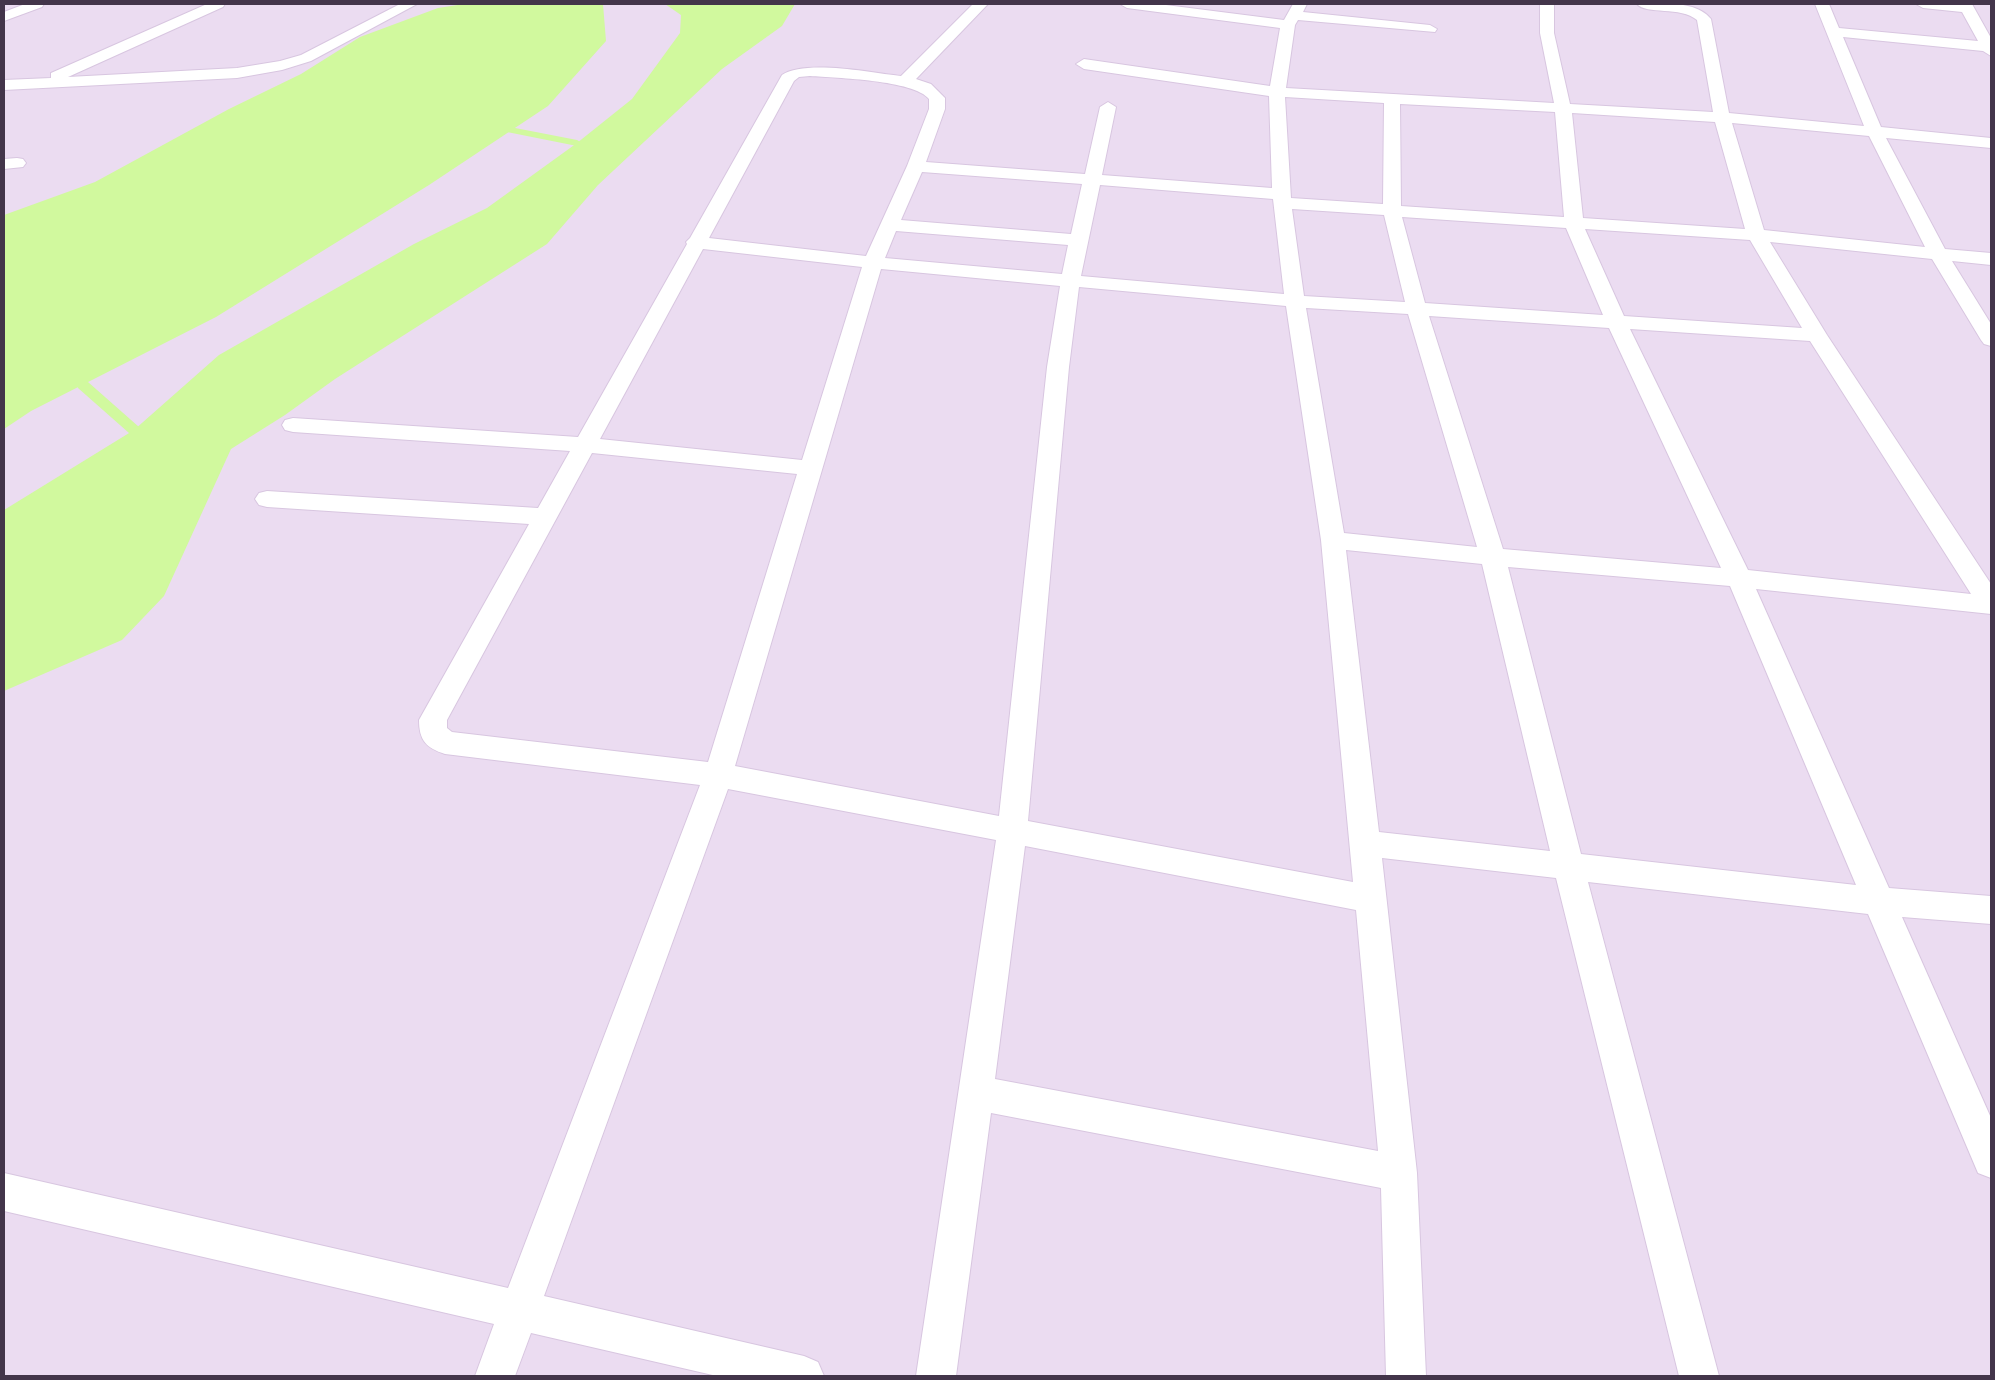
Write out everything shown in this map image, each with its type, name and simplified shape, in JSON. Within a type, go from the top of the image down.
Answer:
[{"type":"street","points":[[4,17],[37,4]]},
{"type":"street","points":[[43,83],[218,4]]},
{"type":"street","points":[[4,85],[237,73],[282,65],[306,58],[410,4]]},
{"type":"street","points":[[905,82],[981,4]]},
{"type":"street","points":[[1127,4],[1294,14],[1430,29]]},
{"type":"street","points":[[1547,4],[1547,33],[1562,108],[1574,224],[1616,321],[1739,578],[1991,1160]]},
{"type":"street","points":[[1644,4],[1687,9],[1699,13],[1704,19],[1722,117],[1756,235],[1817,335],[1991,605]]},
{"type":"street","points":[[1822,4],[1875,132],[1938,253],[1991,340]]},
{"type":"street","points":[[1923,4],[1966,6],[1990,49]]},
{"type":"street","points":[[4,12],[20,11]]},
{"type":"street","points":[[1294,14],[1277,92],[1281,199],[1295,301],[1333,540],[1399,1173],[1406,1376]]},
{"type":"street","points":[[1834,32],[1990,49]]},
{"type":"street","points":[[1084,64],[1277,92],[1722,117],[1991,143]]},
{"type":"street","points":[[495,1376],[718,775],[873,263],[916,166],[937,109],[937,98],[925,87],[905,82],[810,70],[795,73],[788,78],[695,242],[433,720],[433,733],[445,743],[718,775],[1371,899]]},
{"type":"street","points":[[1392,98],[1392,212],[1417,310],[1493,557],[1569,867],[1699,1376]]},
{"type":"street","points":[[936,1376],[1012,832],[1058,367],[1070,281],[1094,180],[1108,107]]},
{"type":"street","points":[[916,166],[1094,180],[1392,212],[1756,235],[1991,260]]},
{"type":"street","points":[[890,225],[1080,240]]},
{"type":"street","points":[[695,242],[873,263],[1295,301],[1817,335]]},
{"type":"street","points":[[293,425],[584,445],[810,468]]},
{"type":"street","points":[[267,499],[545,517]]},
{"type":"street","points":[[1333,540],[1493,557],[1739,578],[1991,605]]},
{"type":"street","points":[[1364,843],[1880,901],[1991,910]]},
{"type":"street","points":[[976,1093],[1399,1173]]},
{"type":"street","points":[[4,1192],[804,1376]]},
{"type":"shaded area","points":[[4,4],[1991,4],[1991,1376],[4,1376]]},
{"type":"shaded area","points":[[464,4],[603,4],[606,41],[548,106],[429,185],[216,317],[31,411],[4,429],[4,215],[95,182],[229,109],[301,74],[360,37],[438,8]]},
{"type":"shaded area","points":[[665,4],[795,4],[782,26],[722,69],[598,185],[547,244],[335,379],[285,415],[231,449],[164,596],[122,640],[4,691],[4,510],[134,430],[219,355],[414,244],[487,208],[577,143],[632,99],[680,33],[681,15]]},
{"type":"waterway","points":[[510,130],[577,143]]},
{"type":"waterway","points":[[83,385],[134,430]]}]
